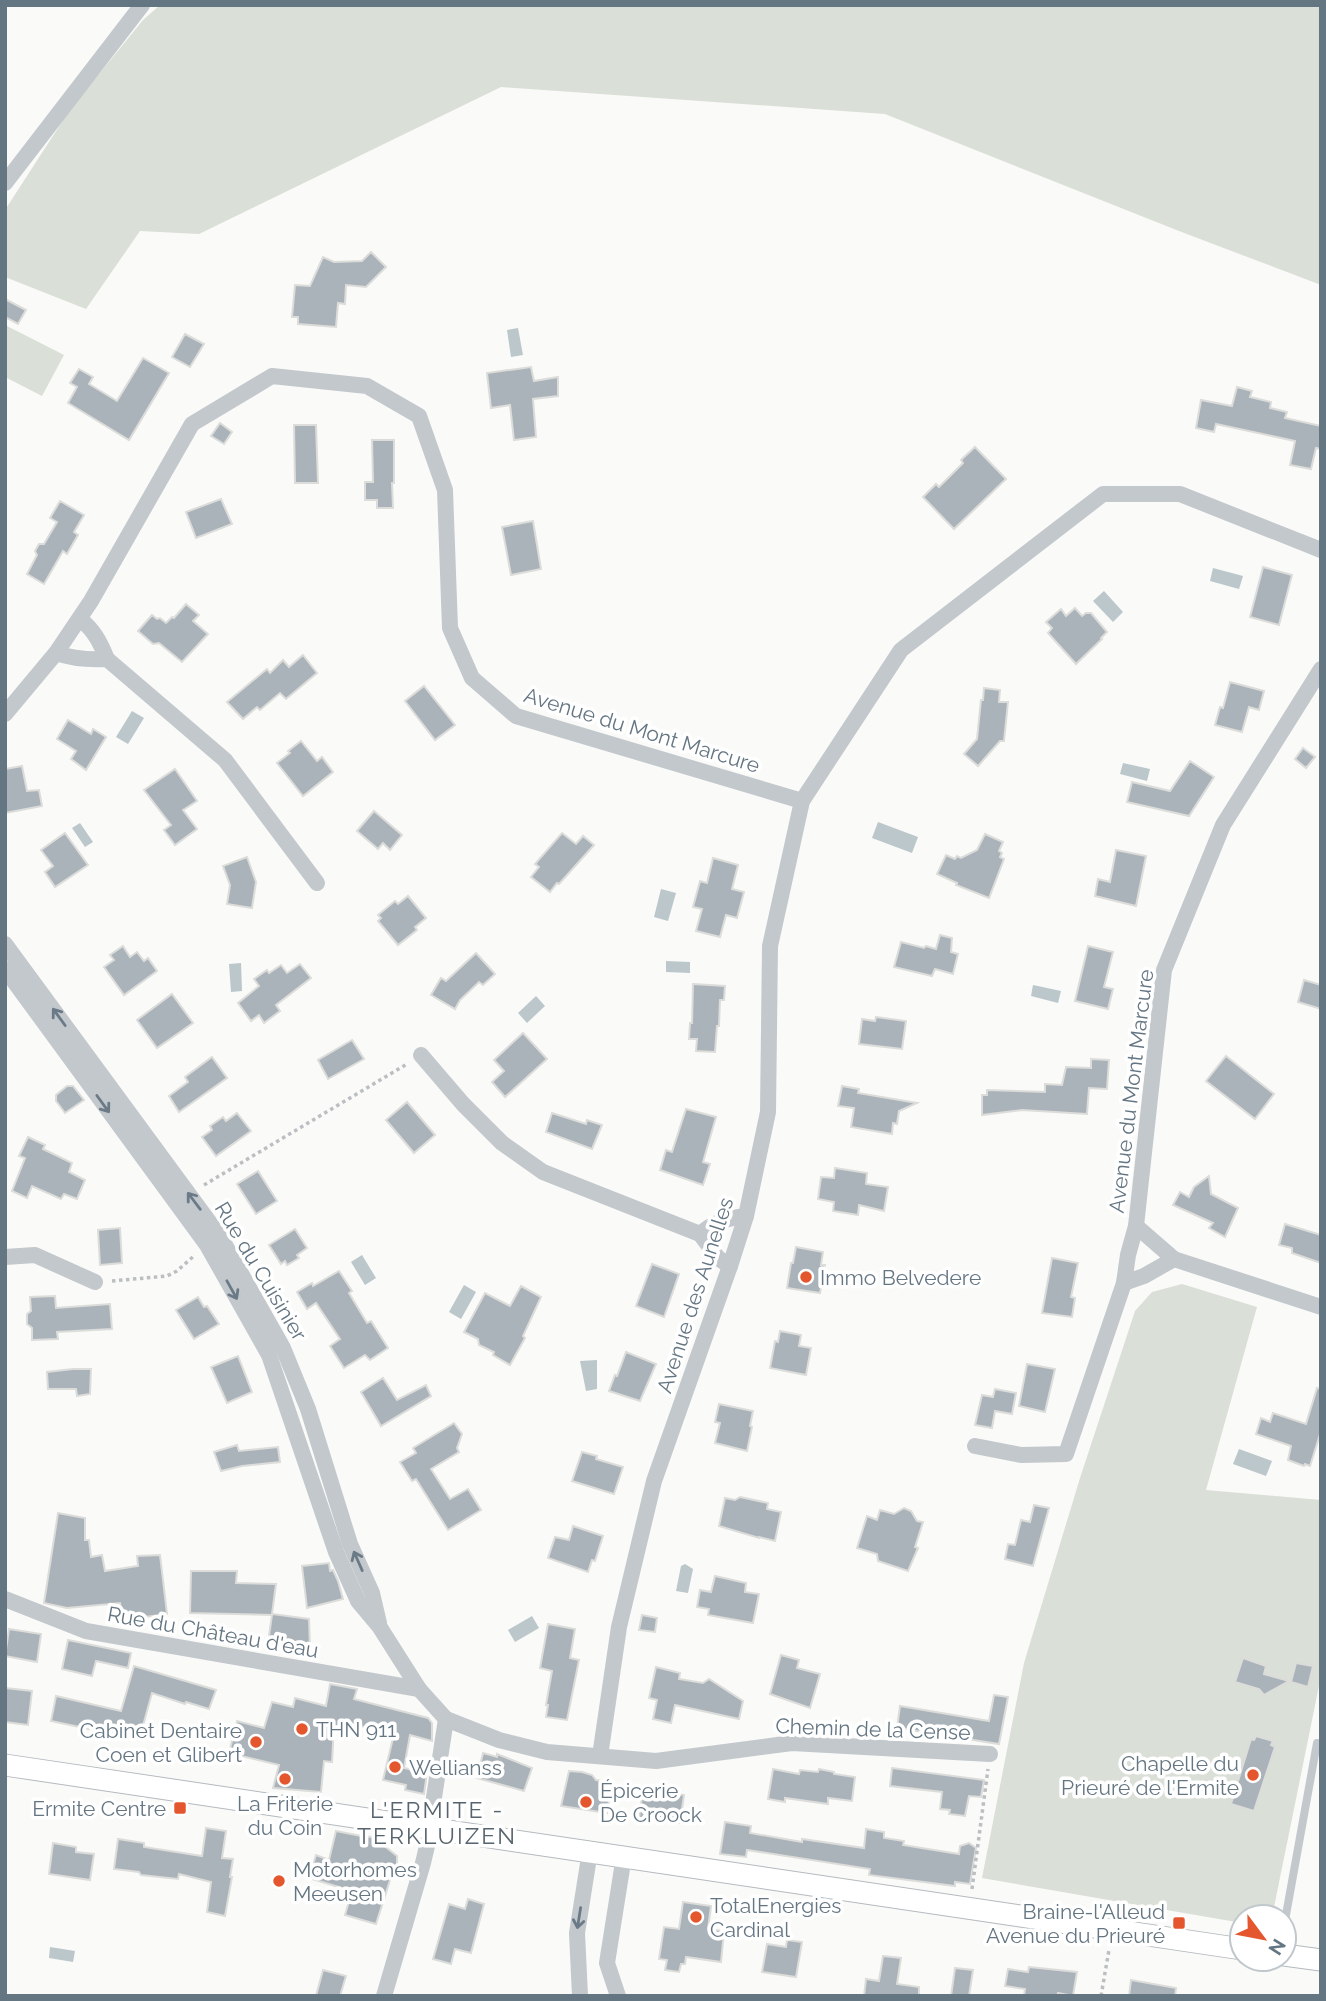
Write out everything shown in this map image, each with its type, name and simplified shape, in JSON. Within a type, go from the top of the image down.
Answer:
[{"type":"main road","points":[[5,1765],[1228,1947]]},
{"type":"main road","points":[[1298,1957],[1321,1960]]},
{"type":"street","points":[[5,183],[142,5]]},
{"type":"street","name":"Avenue du Mont Marcure","points":[[5,714],[56,653],[80,619],[192,424],[272,376],[367,386],[419,416],[445,490],[450,628],[472,678],[516,716],[802,801]]},
{"type":"street","points":[[802,801],[901,650],[1103,494],[1180,494],[1321,550]]},
{"type":"street","points":[[80,619],[90,627],[107,659],[225,760],[317,883]]},
{"type":"street","points":[[56,653],[89,660],[107,659]]},
{"type":"street","name":"Avenue du Mont Marcure","points":[[1321,669],[1223,825],[1164,970],[1136,1226],[1174,1259],[1321,1307]]},
{"type":"street","name":"Avenue des Aunelles","points":[[600,1756],[619,1627],[654,1481],[746,1216],[768,1112],[770,946],[802,801]]},
{"type":"street","name":"Rue du Cuisinier","points":[[5,944],[221,1238],[283,1348],[308,1409],[350,1544],[372,1593],[379,1626]]},
{"type":"street","name":"Rue du Cuisinier","points":[[5,969],[206,1245],[269,1355],[336,1552],[358,1601],[379,1626],[419,1689],[446,1719]]},
{"type":"street","points":[[421,1055],[463,1104],[502,1143],[543,1172],[700,1234],[718,1258],[730,1266]]},
{"type":"street","points":[[700,1234],[712,1224],[746,1216]]},
{"type":"street","points":[[975,1446],[1021,1455],[1066,1454],[1124,1283],[1136,1226]]},
{"type":"street","points":[[5,1257],[35,1255],[96,1282]]},
{"type":"street","points":[[1124,1283],[1144,1276],[1174,1259]]},
{"type":"street","name":"Rue du Château d'eau","points":[[5,1599],[86,1632],[419,1689]]},
{"type":"street","points":[[384,1996],[431,1829],[446,1719]]},
{"type":"street","name":"Chemin de la Cense","points":[[446,1719],[499,1740],[547,1752],[656,1761],[792,1743],[990,1754]]},
{"type":"street","points":[[580,1996],[577,1933],[590,1851]]},
{"type":"street","points":[[618,1996],[607,1962],[624,1856]]},
{"type":"lane","points":[[1288,1903],[1317,1743]]},
{"type":"path","points":[[189,1194],[421,1055]]},
{"type":"path","points":[[96,1282],[167,1276],[206,1245]]},
{"type":"path","name":"Chemin de la Cense","points":[[969,1909],[990,1754]]},
{"type":"path","points":[[1101,1996],[1110,1943],[1102,1938],[1102,1928]]},
{"type":"shaded area","points":[[160,5],[1321,5],[1321,285],[885,114],[501,87],[199,234],[140,231],[86,309],[5,277],[5,210],[69,111],[143,20]]},
{"type":"shaded area","points":[[5,325],[64,355],[42,396],[5,377]]},
{"type":"shaded area","points":[[518,328],[523,355],[511,357],[507,330]]},
{"type":"shaded area","points":[[1213,568],[1243,576],[1239,589],[1210,581]]},
{"type":"shaded area","points":[[1104,591],[1123,612],[1113,622],[1093,601]]},
{"type":"shaded area","points":[[132,711],[144,718],[128,744],[116,737]]},
{"type":"shaded area","points":[[1123,763],[1150,769],[1147,781],[1120,774]]},
{"type":"shaded area","points":[[878,822],[918,837],[912,853],[872,838]]},
{"type":"shaded area","points":[[80,823],[93,842],[85,847],[72,828]]},
{"type":"shaded area","points":[[661,889],[676,893],[668,921],[654,917]]},
{"type":"shaded area","points":[[666,961],[690,962],[690,973],[666,972]]},
{"type":"shaded area","points":[[241,963],[242,991],[231,992],[229,964]]},
{"type":"shaded area","points":[[1033,985],[1061,991],[1058,1003],[1031,996]]},
{"type":"shaded area","points":[[536,996],[545,1006],[527,1023],[518,1013]]},
{"type":"shaded area","points":[[362,1255],[376,1278],[365,1285],[351,1262]]},
{"type":"shaded area","points":[[1182,1284],[1257,1307],[1206,1490],[1321,1500],[1321,1676],[1275,1903],[1228,1903],[1228,1921],[982,1878],[1024,1663],[1080,1478],[1135,1311],[1152,1292]]},
{"type":"shaded area","points":[[464,1285],[476,1292],[461,1319],[449,1312]]},
{"type":"shaded area","points":[[597,1360],[597,1389],[586,1391],[580,1361]]},
{"type":"shaded area","points":[[1239,1449],[1272,1461],[1266,1476],[1233,1464]]},
{"type":"shaded area","points":[[685,1564],[693,1569],[688,1593],[676,1591],[681,1566]]},
{"type":"shaded area","points":[[532,1616],[539,1628],[515,1642],[508,1630]]},
{"type":"shaded area","points":[[50,1947],[75,1951],[73,1962],[49,1958]]},
{"type":"building","points":[[371,252],[386,267],[366,287],[346,285],[345,304],[338,303],[336,327],[298,324],[298,317],[292,317],[295,285],[310,286],[323,257],[334,262],[362,261]]},
{"type":"building","points":[[5,299],[26,310],[18,324],[5,317]]},
{"type":"building","points":[[185,334],[204,344],[190,367],[172,357]]},
{"type":"building","points":[[143,358],[169,373],[129,440],[68,403],[77,387],[70,383],[79,369],[93,377],[89,384],[117,401]]},
{"type":"building","points":[[531,367],[534,381],[558,377],[558,396],[533,399],[536,437],[514,440],[510,405],[491,408],[487,373]]},
{"type":"building","points":[[1237,387],[1252,391],[1250,397],[1271,402],[1270,408],[1287,412],[1285,418],[1321,426],[1321,449],[1316,448],[1311,469],[1290,465],[1295,441],[1216,424],[1214,432],[1196,428],[1201,400],[1232,406]]},
{"type":"building","points":[[220,423],[232,432],[224,444],[211,436]]},
{"type":"building","points":[[294,425],[316,425],[318,483],[295,483]]},
{"type":"building","points":[[372,440],[394,440],[393,508],[377,508],[377,500],[365,500],[365,482],[373,482]]},
{"type":"building","points":[[975,447],[1006,479],[954,529],[923,497],[936,484],[939,487]]},
{"type":"building","points":[[221,499],[232,524],[196,538],[186,512]]},
{"type":"building","points":[[60,501],[84,515],[74,532],[78,535],[67,554],[63,551],[44,584],[27,574],[37,555],[35,551],[39,544],[44,544],[57,522],[50,518]]},
{"type":"building","points":[[533,521],[541,569],[511,575],[502,527]]},
{"type":"building","points":[[1263,567],[1292,575],[1279,625],[1250,617]]},
{"type":"building","points":[[186,604],[199,615],[193,621],[208,634],[182,662],[159,643],[153,644],[138,631],[152,615],[166,623]]},
{"type":"building","points":[[1075,608],[1082,616],[1091,613],[1107,632],[1076,664],[1048,633],[1052,628],[1046,622],[1061,609],[1066,616]]},
{"type":"building","points":[[303,655],[317,673],[286,699],[280,693],[260,710],[257,707],[243,719],[227,702],[267,669],[270,673],[283,660],[289,667]]},
{"type":"building","points":[[1230,682],[1264,691],[1259,710],[1249,707],[1242,732],[1215,725]]},
{"type":"building","points":[[424,686],[455,725],[435,740],[405,701]]},
{"type":"building","points":[[984,688],[1000,690],[999,702],[1008,702],[1004,741],[1000,741],[978,766],[964,754],[977,739]]},
{"type":"building","points":[[68,720],[91,734],[93,729],[106,737],[86,770],[71,759],[76,751],[57,739]]},
{"type":"building","points":[[301,741],[317,761],[322,757],[333,772],[303,796],[277,763]]},
{"type":"building","points":[[1303,748],[1315,757],[1306,768],[1295,759]]},
{"type":"building","points":[[1190,761],[1214,777],[1189,816],[1127,802],[1132,782],[1170,791]]},
{"type":"building","points":[[22,766],[27,791],[39,790],[42,806],[5,813],[5,769]]},
{"type":"building","points":[[175,769],[197,801],[183,810],[197,829],[175,845],[164,830],[171,825],[144,790]]},
{"type":"building","points":[[374,811],[402,835],[390,850],[383,843],[378,849],[357,831]]},
{"type":"building","points":[[65,833],[88,865],[55,887],[45,872],[53,866],[41,850]]},
{"type":"building","points":[[562,833],[576,844],[583,836],[594,845],[550,892],[531,877],[539,867],[535,864]]},
{"type":"building","points":[[985,834],[1003,842],[999,851],[1002,853],[1000,857],[1004,859],[989,898],[937,874],[946,855],[955,859],[977,850]]},
{"type":"building","points":[[1116,850],[1146,856],[1136,906],[1095,896],[1098,879],[1110,882]]},
{"type":"building","points":[[247,857],[256,882],[252,908],[227,904],[230,885],[223,866]]},
{"type":"building","points":[[713,858],[738,865],[732,889],[744,892],[737,918],[726,915],[720,937],[696,931],[702,909],[693,907],[700,881],[707,883]]},
{"type":"building","points":[[408,896],[426,918],[415,927],[417,930],[398,945],[378,921],[381,918],[378,915],[395,901],[398,904]]},
{"type":"building","points":[[940,935],[952,938],[951,952],[958,954],[953,974],[935,969],[932,976],[894,967],[901,942],[936,949]]},
{"type":"building","points":[[123,946],[130,957],[137,952],[144,961],[148,958],[157,971],[124,995],[104,967],[114,960],[110,955]]},
{"type":"building","points":[[1088,946],[1113,952],[1104,987],[1113,989],[1108,1009],[1075,1001]]},
{"type":"building","points":[[476,953],[495,974],[483,985],[479,982],[460,1000],[455,1009],[431,995],[441,978],[446,981]]},
{"type":"building","points":[[300,964],[311,978],[276,1005],[280,1011],[264,1023],[259,1015],[251,1021],[238,1003],[259,986],[254,979],[281,965],[287,973]]},
{"type":"building","points":[[1304,980],[1321,985],[1321,1009],[1298,1002]]},
{"type":"building","points":[[693,984],[725,986],[724,1000],[720,1000],[715,1052],[696,1051],[697,1039],[689,1039]]},
{"type":"building","points":[[172,994],[193,1023],[157,1048],[137,1020]]},
{"type":"building","points":[[876,1017],[906,1021],[902,1049],[859,1044],[862,1019],[875,1021]]},
{"type":"building","points":[[523,1033],[547,1059],[505,1097],[492,1082],[504,1071],[494,1060]]},
{"type":"building","points":[[352,1040],[364,1059],[328,1079],[318,1060]]},
{"type":"building","points":[[1226,1056],[1274,1094],[1255,1119],[1206,1081]]},
{"type":"building","points":[[212,1057],[227,1078],[179,1112],[169,1096],[188,1082],[185,1077]]},
{"type":"building","points":[[1091,1059],[1109,1060],[1107,1089],[1089,1088],[1087,1114],[1022,1110],[982,1115],[982,1095],[987,1095],[987,1090],[1045,1092],[1045,1084],[1062,1085],[1066,1067],[1091,1068]]},
{"type":"building","points":[[67,1086],[73,1086],[84,1100],[65,1113],[56,1101],[56,1095]]},
{"type":"building","points":[[842,1086],[859,1089],[858,1093],[917,1103],[899,1111],[897,1124],[893,1123],[892,1134],[851,1127],[854,1108],[838,1106]]},
{"type":"building","points":[[407,1102],[435,1135],[414,1153],[386,1120]]},
{"type":"building","points":[[686,1109],[716,1117],[703,1162],[710,1164],[703,1185],[660,1170],[666,1150],[672,1152]]},
{"type":"building","points":[[237,1113],[251,1131],[216,1156],[202,1137],[212,1130],[210,1126],[223,1117],[226,1121]]},
{"type":"building","points":[[552,1113],[586,1124],[587,1120],[602,1125],[592,1149],[546,1132]]},
{"type":"building","points":[[28,1137],[45,1145],[43,1149],[72,1163],[69,1172],[85,1180],[77,1199],[64,1194],[61,1199],[32,1186],[27,1198],[12,1191],[25,1158],[19,1156]]},
{"type":"building","points":[[835,1168],[867,1173],[866,1184],[888,1187],[884,1211],[859,1205],[858,1215],[833,1211],[834,1202],[818,1199],[821,1177],[834,1178]]},
{"type":"building","points":[[258,1171],[277,1201],[256,1214],[237,1184]]},
{"type":"building","points":[[1209,1176],[1211,1194],[1238,1208],[1225,1237],[1209,1228],[1213,1223],[1173,1205],[1180,1192],[1189,1197],[1194,1187]]},
{"type":"building","points":[[1285,1224],[1321,1235],[1321,1263],[1292,1253],[1292,1248],[1279,1245]]},
{"type":"building","points":[[120,1228],[122,1263],[100,1265],[98,1230]]},
{"type":"building","points":[[295,1229],[307,1248],[297,1255],[299,1258],[287,1265],[285,1261],[281,1264],[269,1245]]},
{"type":"building","name":"Immo Belvedere","points":[[796,1247],[823,1252],[821,1265],[825,1265],[820,1293],[787,1288]]},
{"type":"building","points":[[1052,1258],[1078,1263],[1071,1297],[1075,1298],[1072,1317],[1042,1313]]},
{"type":"building","points":[[652,1264],[679,1274],[664,1317],[636,1306]]},
{"type":"building","points":[[339,1271],[367,1323],[371,1321],[388,1348],[370,1360],[365,1355],[344,1368],[330,1346],[340,1339],[316,1303],[307,1309],[297,1292]]},
{"type":"building","points":[[521,1286],[541,1297],[523,1336],[525,1338],[510,1365],[493,1355],[494,1352],[479,1345],[478,1339],[464,1332],[485,1293],[510,1306]]},
{"type":"building","points":[[55,1296],[56,1308],[110,1304],[112,1329],[57,1332],[58,1339],[32,1340],[32,1328],[27,1324],[27,1314],[31,1311],[30,1297]]},
{"type":"building","points":[[198,1297],[219,1324],[194,1339],[176,1310]]},
{"type":"building","points":[[780,1331],[801,1335],[799,1346],[811,1348],[806,1375],[770,1368],[775,1341],[778,1342]]},
{"type":"building","points":[[626,1352],[656,1364],[640,1401],[609,1391]]},
{"type":"building","points":[[238,1356],[252,1392],[227,1403],[211,1367]]},
{"type":"building","points":[[1027,1364],[1055,1369],[1045,1412],[1019,1406]]},
{"type":"building","points":[[91,1369],[90,1394],[77,1396],[76,1389],[48,1389],[47,1372]]},
{"type":"building","points":[[383,1378],[397,1400],[426,1385],[431,1396],[381,1426],[361,1392]]},
{"type":"building","points":[[1317,1388],[1321,1389],[1321,1431],[1310,1466],[1304,1466],[1288,1460],[1291,1446],[1256,1434],[1261,1418],[1270,1422],[1273,1413],[1306,1424]]},
{"type":"building","points":[[995,1389],[1016,1393],[1012,1414],[995,1411],[992,1428],[975,1425],[982,1395],[993,1397]]},
{"type":"building","points":[[719,1404],[753,1411],[747,1451],[715,1443],[720,1423],[715,1422]]},
{"type":"building","points":[[454,1423],[462,1434],[457,1448],[459,1452],[431,1469],[450,1499],[468,1489],[481,1510],[448,1530],[416,1479],[412,1481],[400,1462],[416,1453],[413,1448]]},
{"type":"building","points":[[237,1445],[239,1451],[278,1447],[280,1462],[221,1471],[214,1452]]},
{"type":"building","points":[[582,1452],[623,1467],[614,1494],[572,1481]]},
{"type":"building","points":[[740,1497],[768,1503],[767,1509],[781,1512],[775,1541],[719,1526],[725,1498],[735,1500]]},
{"type":"building","points":[[1034,1505],[1049,1508],[1033,1566],[1005,1559],[1008,1544],[1015,1545],[1021,1520],[1030,1522]]},
{"type":"building","points":[[904,1508],[911,1511],[917,1521],[923,1522],[915,1547],[918,1548],[908,1571],[878,1561],[877,1554],[857,1548],[867,1516],[877,1520],[880,1510],[894,1514]]},
{"type":"building","points":[[58,1513],[85,1518],[85,1540],[89,1540],[91,1557],[102,1555],[105,1571],[138,1566],[137,1556],[160,1555],[167,1614],[123,1620],[120,1603],[67,1608],[44,1603]]},
{"type":"building","points":[[573,1526],[603,1536],[595,1561],[592,1560],[588,1572],[548,1558],[555,1537],[569,1540]]},
{"type":"building","points":[[329,1563],[343,1599],[307,1608],[302,1566]]},
{"type":"building","points":[[191,1571],[237,1571],[236,1583],[276,1584],[272,1614],[309,1619],[310,1648],[268,1643],[272,1615],[190,1613]]},
{"type":"building","points":[[715,1576],[746,1583],[745,1592],[759,1594],[753,1623],[708,1615],[709,1609],[697,1607],[700,1590],[711,1592]]},
{"type":"building","points":[[642,1615],[657,1618],[655,1632],[639,1630]]},
{"type":"building","points":[[548,1624],[575,1629],[570,1658],[579,1660],[567,1720],[546,1717],[552,1671],[540,1668]]},
{"type":"building","points":[[9,1629],[41,1634],[37,1662],[5,1656]]},
{"type":"building","points":[[68,1640],[131,1653],[128,1668],[96,1661],[92,1676],[62,1669]]},
{"type":"building","points":[[781,1655],[799,1660],[797,1668],[820,1674],[810,1708],[770,1694]]},
{"type":"building","points":[[1243,1658],[1266,1666],[1264,1674],[1289,1681],[1264,1695],[1259,1689],[1235,1682]]},
{"type":"building","points":[[1296,1663],[1313,1666],[1308,1687],[1291,1682]]},
{"type":"building","points":[[134,1666],[216,1690],[209,1709],[152,1693],[139,1740],[95,1727],[94,1730],[51,1721],[56,1696],[121,1711]]},
{"type":"building","points":[[656,1667],[680,1673],[679,1679],[703,1683],[709,1679],[743,1701],[739,1719],[675,1705],[671,1723],[653,1719],[657,1700],[649,1698]]},
{"type":"building","points":[[330,1684],[357,1689],[354,1699],[428,1718],[432,1723],[432,1741],[410,1735],[404,1768],[427,1773],[424,1794],[405,1790],[406,1785],[383,1780],[394,1734],[360,1726],[334,1726],[332,1762],[324,1761],[321,1792],[273,1788],[279,1765],[229,1753],[237,1721],[264,1728],[272,1702],[293,1707],[295,1698],[326,1706]]},
{"type":"building","points":[[5,1688],[32,1691],[28,1725],[5,1722]]},
{"type":"building","points":[[994,1695],[1008,1697],[999,1744],[897,1728],[900,1706],[989,1721]]},
{"type":"building","name":"Chapelle du Prieuré de l'Ermite","points":[[1256,1736],[1273,1741],[1271,1745],[1275,1747],[1254,1811],[1231,1804],[1251,1739],[1254,1740]]},
{"type":"building","points":[[483,1753],[497,1757],[497,1754],[532,1768],[524,1791],[477,1778]]},
{"type":"building","points":[[892,1768],[984,1780],[981,1797],[969,1796],[965,1816],[949,1814],[950,1810],[940,1809],[942,1792],[890,1786]]},
{"type":"building","points":[[773,1769],[799,1774],[800,1770],[818,1772],[819,1769],[855,1777],[852,1801],[828,1798],[828,1804],[785,1798],[785,1802],[768,1799]]},
{"type":"building","points":[[569,1771],[582,1772],[592,1775],[596,1780],[612,1782],[607,1813],[561,1806]]},
{"type":"building","points":[[643,1789],[684,1795],[680,1823],[639,1818]]},
{"type":"building","points":[[725,1822],[751,1826],[750,1833],[802,1842],[802,1839],[864,1848],[866,1829],[884,1832],[884,1838],[904,1841],[903,1845],[959,1854],[960,1846],[969,1843],[976,1848],[970,1884],[955,1882],[955,1886],[869,1875],[870,1869],[747,1850],[746,1857],[720,1854]]},
{"type":"building","points":[[206,1828],[226,1831],[222,1858],[233,1859],[225,1916],[207,1912],[211,1882],[179,1874],[178,1879],[114,1869],[118,1839],[144,1843],[144,1847],[202,1856]]},
{"type":"building","points":[[336,1831],[385,1838],[383,1845],[397,1856],[397,1867],[391,1877],[376,1924],[345,1915],[352,1891],[309,1878],[316,1855],[329,1860]]},
{"type":"building","points":[[53,1843],[76,1847],[76,1852],[94,1854],[90,1880],[49,1874]]},
{"type":"building","points":[[468,1899],[484,1904],[471,1953],[455,1949],[451,1964],[433,1959],[449,1904],[465,1909]]},
{"type":"building","points":[[683,1902],[711,1906],[708,1929],[724,1931],[721,1962],[686,1957],[679,1972],[665,1970],[667,1960],[659,1959],[664,1927],[679,1929]]},
{"type":"building","points":[[787,1940],[802,1942],[796,1977],[762,1972],[767,1944],[786,1947]]},
{"type":"building","points":[[883,1956],[901,1958],[897,1984],[919,1987],[919,1996],[864,1996],[866,1979],[879,1981]]},
{"type":"building","points":[[1029,1967],[1077,1972],[1073,1996],[1058,1993],[1057,1996],[1024,1996],[1025,1989],[1005,1986],[1008,1969],[1028,1972]]},
{"type":"building","points":[[955,1968],[973,1970],[969,1996],[951,1996]]},
{"type":"building","points":[[323,1970],[346,1976],[340,1996],[316,1996]]},
{"type":"building","points":[[1131,1980],[1176,1988],[1175,1996],[1129,1996]]},
{"type":"place","name":"Immo Belvedere","points":[[806,1277]]},
{"type":"place","name":"THN 911","points":[[302,1729]]},
{"type":"place","name":"Cabinet Dentaire Coen et Glibert","points":[[256,1742]]},
{"type":"place","name":"Wellianss","points":[[395,1767]]},
{"type":"place","name":"Chapelle du Prieuré de l'Ermite","points":[[1253,1775]]},
{"type":"place","name":"La Friterie du Coin","points":[[285,1779]]},
{"type":"place","name":"Épicerie De Croock","points":[[586,1802]]},
{"type":"place","name":"Ermite Centre","points":[[180,1808]]},
{"type":"place","name":"Motorhomes Meeusen","points":[[279,1881]]},
{"type":"place","name":"TotalEnergies Cardinal","points":[[696,1917]]},
{"type":"place","name":"Braine-l'Alleud Avenue du Prieuré","points":[[1179,1923]]},
{"type":"district","name":"L'ERMITE - TERKLUIZEN","points":[[437,1822]]}]
